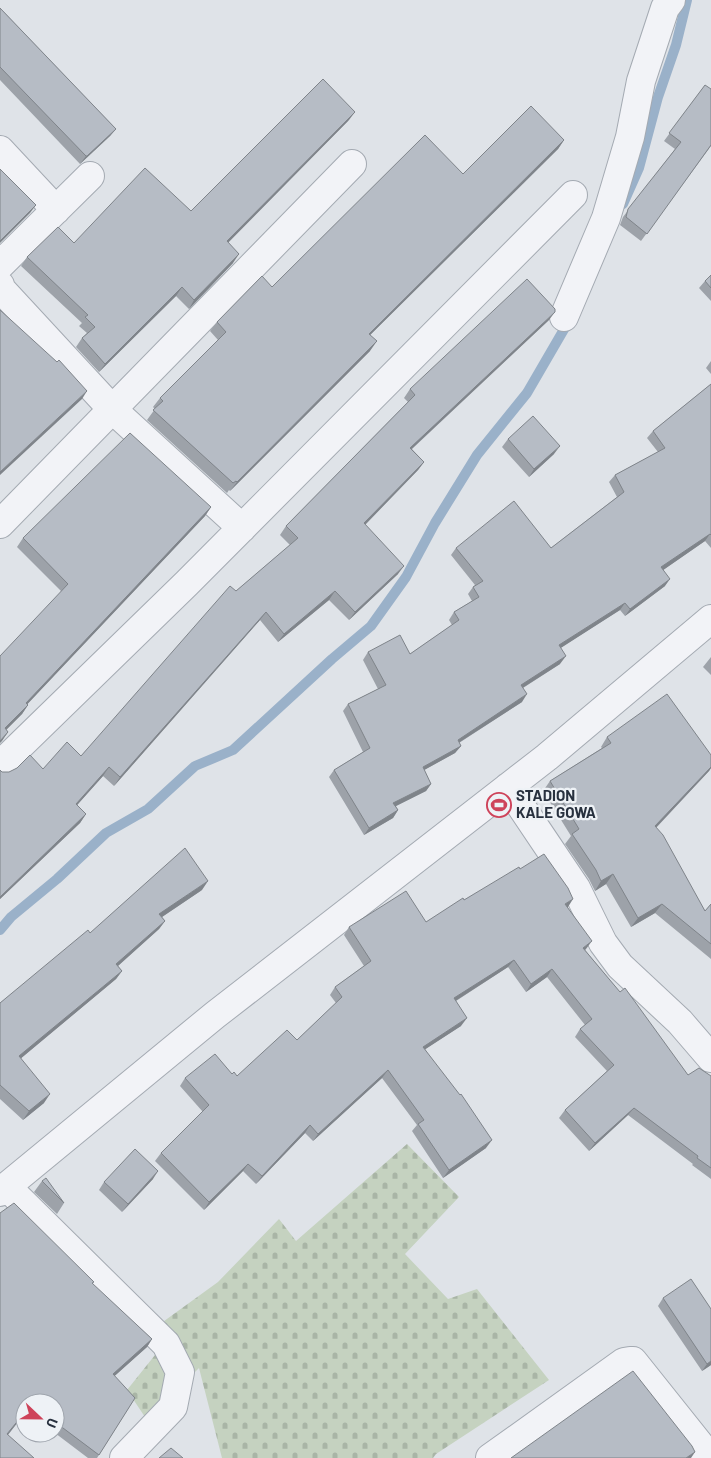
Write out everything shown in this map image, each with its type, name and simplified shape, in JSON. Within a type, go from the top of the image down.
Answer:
[{"type":"street","points":[[564,317],[606,218],[630,137],[642,81],[666,8],[671,0]]},
{"type":"street","points":[[0,150],[56,210]]},
{"type":"street","points":[[0,524],[352,164]]},
{"type":"street","points":[[0,265],[90,176]]},
{"type":"street","points":[[0,765],[180,590],[573,195]]},
{"type":"street","points":[[0,285],[1,289],[112,409],[242,528]]},
{"type":"street","points":[[124,1458],[173,1407],[180,1372],[166,1344],[3,1190],[215,1015],[547,757],[711,619]]},
{"type":"street","points":[[508,787],[576,888],[603,943],[620,966],[680,1022],[711,1058]]},
{"type":"street","points":[[490,1458],[624,1362],[630,1361],[633,1361],[706,1446]]},
{"type":"green space","points":[[407,1144],[459,1197],[405,1254],[448,1299],[477,1289],[549,1380],[436,1454],[433,1458],[222,1458],[199,1368],[147,1420],[127,1390],[163,1345],[160,1324],[218,1282],[279,1219],[296,1241]]},
{"type":"building","points":[[0,8],[116,129],[87,156],[0,67]]},
{"type":"building","points":[[323,79],[355,112],[227,241],[239,254],[194,300],[182,287],[105,364],[82,338],[95,327],[85,317],[88,315],[27,257],[58,227],[74,243],[145,168],[191,211]]},
{"type":"building","points":[[705,85],[711,89],[711,145],[647,234],[626,217],[628,209],[681,142],[669,133]]},
{"type":"building","points":[[531,106],[564,140],[369,334],[377,341],[237,482],[233,483],[153,410],[163,401],[160,398],[226,332],[217,322],[262,276],[272,287],[425,135],[463,174]]},
{"type":"building","points":[[0,169],[36,205],[0,241]]},
{"type":"building","points":[[711,275],[711,288],[705,281]]},
{"type":"building","points":[[527,279],[555,309],[555,312],[410,448],[424,462],[364,523],[404,566],[355,612],[335,591],[284,634],[266,612],[120,777],[109,767],[76,804],[86,814],[0,897],[0,770],[2,772],[9,772],[17,768],[30,755],[43,769],[67,742],[81,756],[230,586],[236,591],[298,538],[286,526],[415,395],[410,389]]},
{"type":"building","points":[[0,310],[57,362],[59,360],[87,391],[0,472]]},
{"type":"building","points":[[711,384],[711,535],[661,567],[670,579],[630,609],[625,603],[559,645],[566,656],[521,685],[527,694],[458,740],[461,746],[423,767],[431,784],[393,803],[398,810],[369,828],[334,770],[370,748],[348,704],[386,685],[368,652],[400,635],[410,654],[459,620],[454,612],[479,597],[473,587],[483,581],[456,548],[514,501],[551,548],[624,492],[615,475],[665,448],[653,431]]},
{"type":"building","points":[[533,416],[560,446],[534,469],[508,439]]},
{"type":"building","points":[[130,433],[211,507],[26,703],[28,705],[5,728],[8,732],[0,741],[0,656],[68,584],[23,538]]},
{"type":"building","points":[[667,694],[711,755],[711,767],[655,826],[663,835],[705,911],[711,904],[711,944],[662,904],[638,918],[613,874],[601,881],[596,870],[572,834],[579,829],[550,781],[611,743],[607,737]]},
{"type":"building","points":[[185,848],[208,881],[159,914],[165,921],[116,964],[122,971],[19,1056],[50,1094],[29,1111],[0,1085],[0,1003],[88,930],[90,933]]},
{"type":"building","points":[[544,854],[568,888],[573,899],[565,904],[592,941],[583,948],[620,992],[625,988],[688,1075],[699,1068],[711,1076],[711,1168],[634,1108],[595,1143],[565,1110],[614,1065],[580,1029],[592,1019],[552,969],[531,984],[514,960],[454,998],[467,1018],[423,1047],[461,1094],[492,1140],[449,1170],[418,1124],[424,1120],[388,1070],[318,1134],[310,1125],[262,1176],[248,1164],[209,1202],[161,1153],[209,1105],[185,1078],[215,1054],[232,1074],[234,1072],[237,1076],[287,1030],[297,1040],[342,997],[335,987],[371,961],[349,927],[406,891],[426,922],[463,898],[464,900]]},
{"type":"building","points":[[135,1149],[158,1171],[128,1204],[104,1182]]},
{"type":"building","points":[[46,1178],[64,1203],[42,1181]]},
{"type":"building","points":[[14,1203],[94,1282],[92,1283],[152,1339],[113,1374],[135,1398],[99,1455],[65,1430],[65,1393],[15,1393],[15,1424],[7,1434],[34,1458],[0,1458],[0,1213]]},
{"type":"building","points":[[691,1279],[711,1309],[711,1361],[707,1364],[663,1298]]},
{"type":"building","points":[[633,1371],[695,1452],[686,1458],[511,1458]]},
{"type":"building","points":[[171,1448],[183,1458],[159,1458]]},
{"type":"waterway","points":[[623,204],[639,168],[658,97],[676,45],[687,0]]},
{"type":"waterway","points":[[0,930],[11,917],[57,879],[106,833],[148,809],[195,766],[233,750],[332,659],[371,626],[406,577],[435,523],[477,455],[527,393],[570,319]]},
{"type":"place","name":"STADION KALE GOWA","points":[[499,805]]}]
